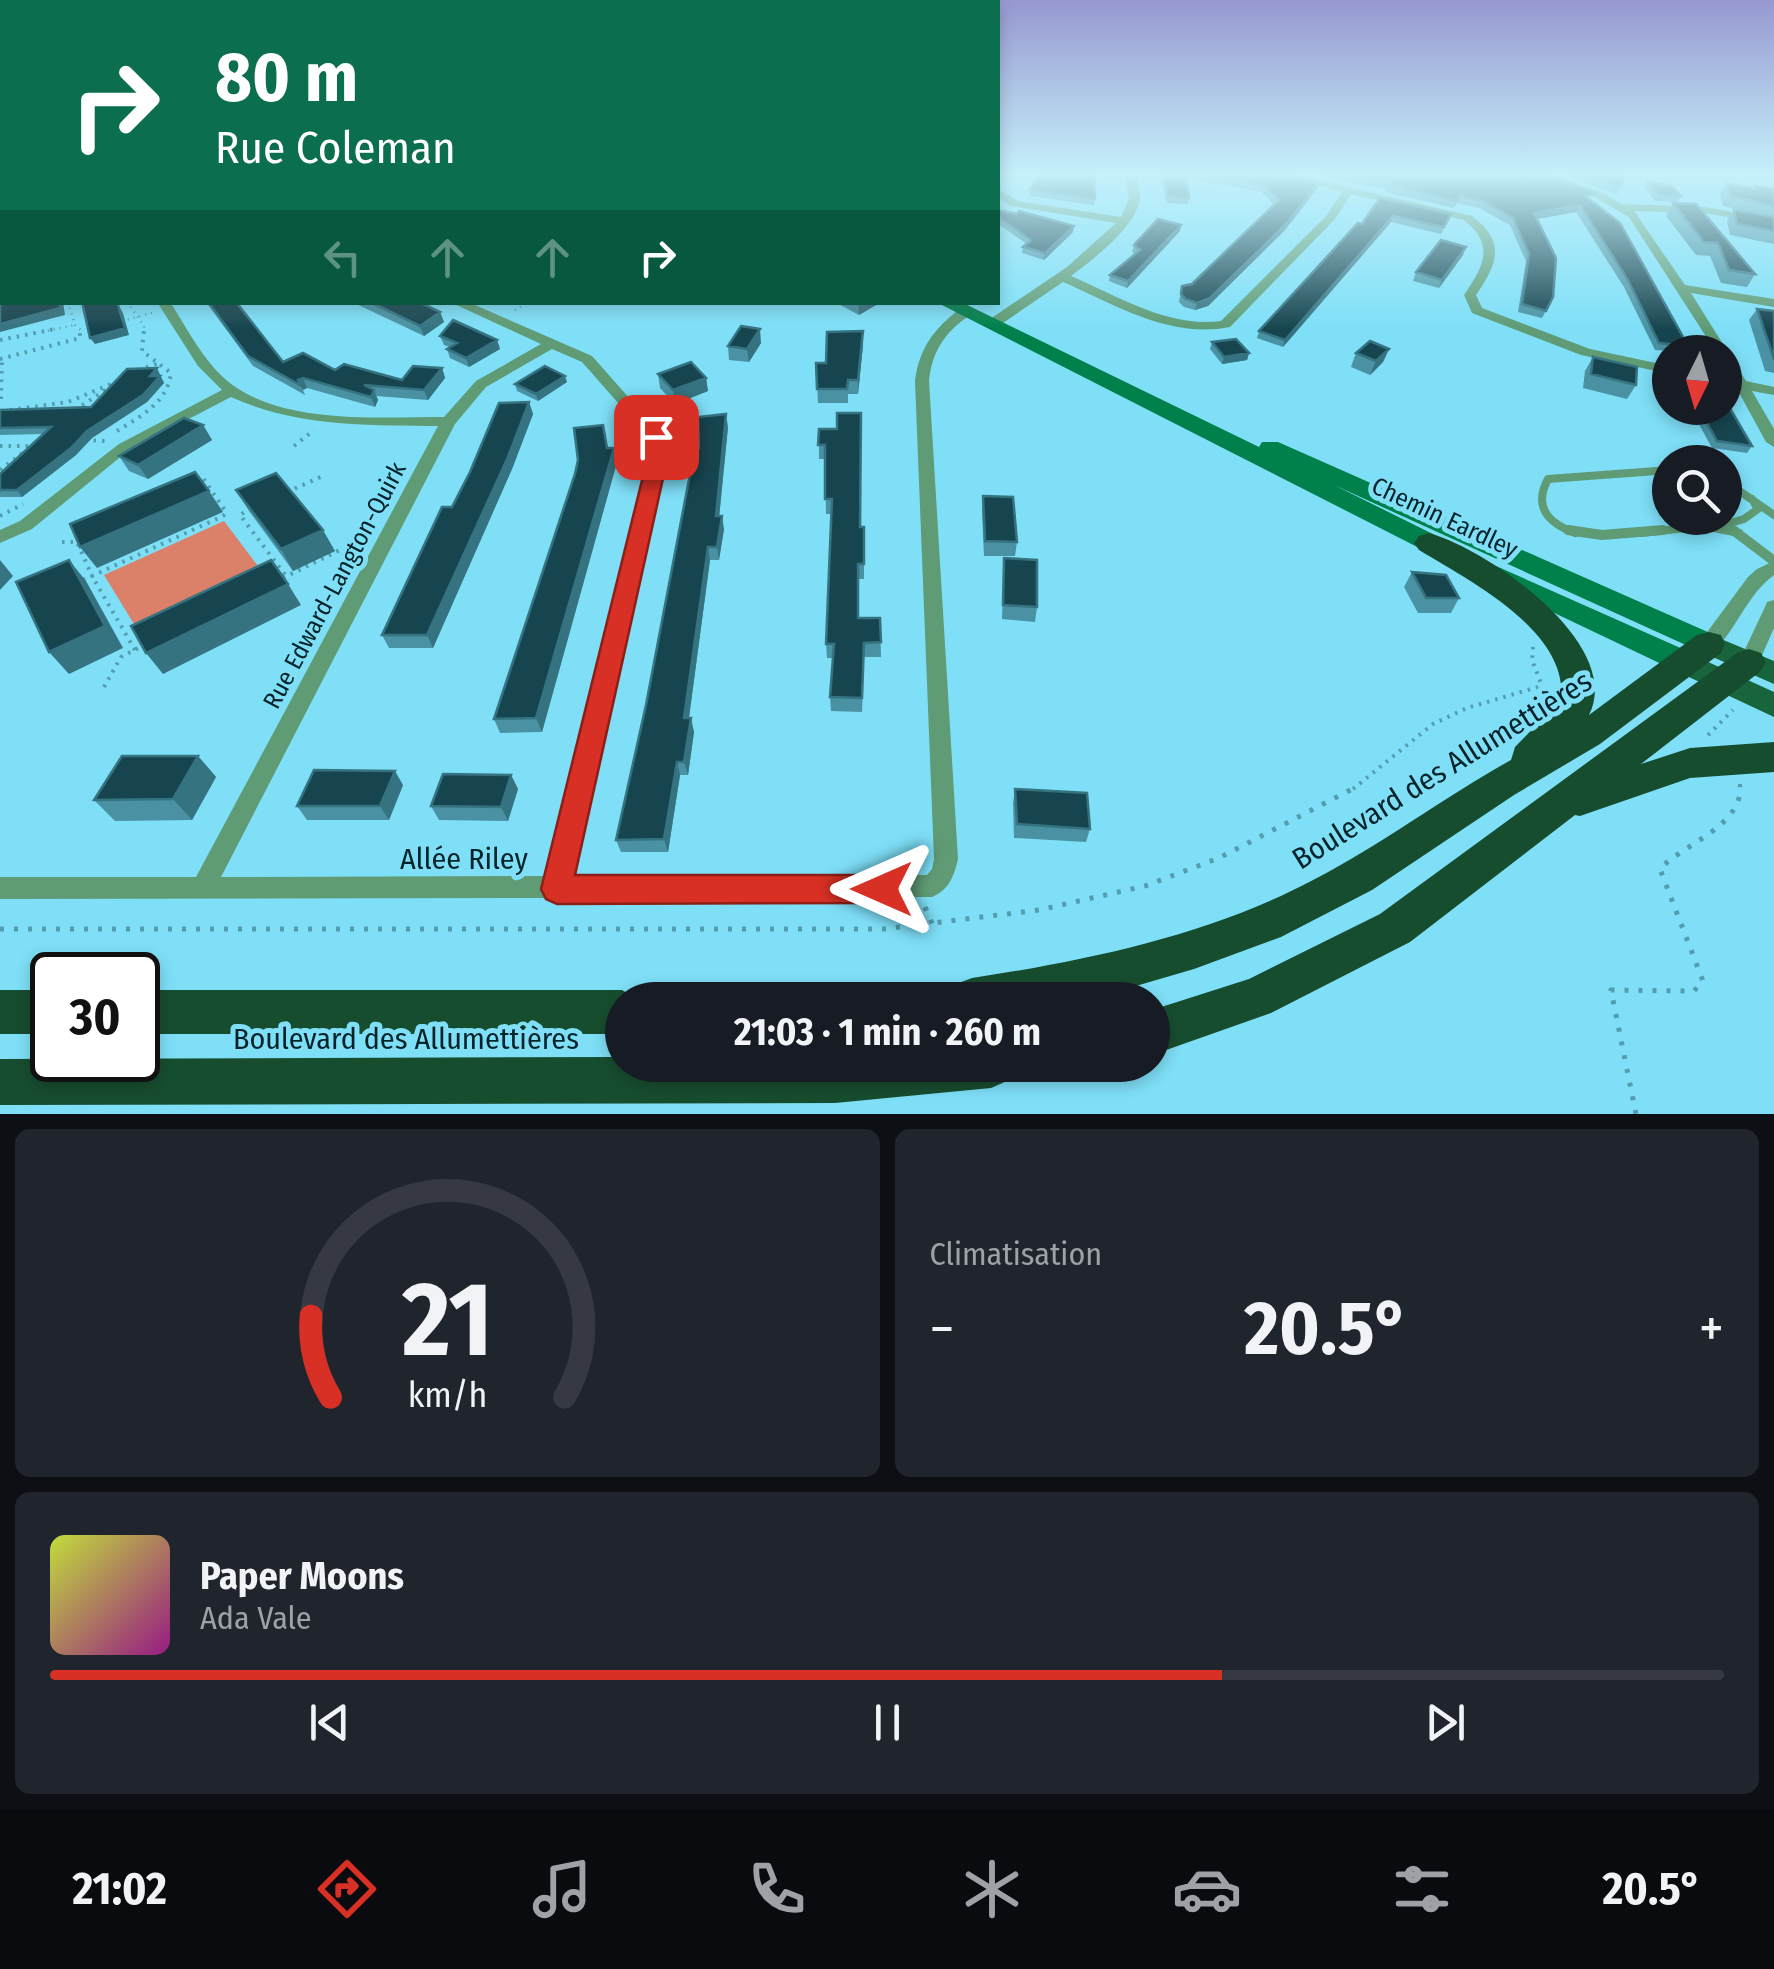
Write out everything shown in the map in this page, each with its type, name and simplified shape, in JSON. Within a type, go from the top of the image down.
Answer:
[{"type":"highway","points":[[1428,543],[1518,600],[1556,636],[1579,673],[1580,696],[1574,709],[1502,784]]},
{"type":"highway","name":"Boulevard des Allumettières","points":[[1069,982],[1101,976],[1268,922],[1369,871],[1600,726],[1697,653]]},
{"type":"highway","points":[[1170,1026],[1256,998],[1365,946],[1416,914],[1545,814],[1746,680]]},
{"type":"highway","points":[[1545,814],[1618,785],[1690,764],[1774,757]]},
{"type":"highway","points":[[0,1012],[30,1012]]},
{"type":"highway","name":"Boulevard des Allumettières","points":[[160,1012],[605,1012]]},
{"type":"highway","name":"Boulevard des Allumettières","points":[[0,1082],[605,1080]]},
{"type":"main road","name":"Chemin Eardley","points":[[955,307],[1094,372],[1428,543],[1697,653]]},
{"type":"main road","name":"Chemin Eardley","points":[[1094,372],[1303,461],[1697,653],[1746,680],[1774,704]]},
{"type":"street","points":[[992,324],[1063,277],[1119,225]]},
{"type":"street","points":[[1063,277],[1180,326],[1203,328],[1224,324],[1323,225]]},
{"type":"street","points":[[1476,225],[1492,256],[1470,295],[1472,305],[1484,314],[1598,355],[1652,366]]},
{"type":"street","points":[[1639,225],[1712,335]]},
{"type":"street","points":[[1682,288],[1774,303]]},
{"type":"street","points":[[463,305],[579,354],[595,366],[656,437],[658,446],[557,889]]},
{"type":"street","points":[[164,306],[203,362],[231,392],[273,410],[325,420],[448,422]]},
{"type":"street","name":"Allée Riley","points":[[0,888],[932,886],[942,874],[946,860],[922,381],[925,358],[955,307]]},
{"type":"street","name":"Rue Edward-Langton-Quirk","points":[[202,889],[448,422],[481,384],[552,343]]},
{"type":"street","points":[[1742,382],[1774,442]]},
{"type":"street","points":[[1744,385],[1774,391]]},
{"type":"street","points":[[0,537],[26,525],[124,447],[231,392]]},
{"type":"street","points":[[1697,653],[1723,632],[1756,578],[1774,564]]},
{"type":"street","points":[[1746,680],[1774,607]]},
{"type":"lane","points":[[1652,471],[1548,478],[1540,501],[1542,511],[1557,526],[1581,534],[1652,530]]},
{"type":"lane","points":[[1742,491],[1774,515]]},
{"type":"lane","points":[[1742,519],[1754,515],[1758,509],[1751,497]]},
{"type":"lane","points":[[1741,535],[1752,540],[1774,564]]},
{"type":"path","points":[[1,398],[1,358],[80,338],[83,331],[76,325],[69,305]]},
{"type":"path","points":[[98,446],[165,397],[171,387],[171,372],[142,351],[144,326],[129,305]]},
{"type":"path","points":[[118,322],[164,306]]},
{"type":"path","points":[[0,340],[76,325]]},
{"type":"path","points":[[130,376],[142,367],[158,364]]},
{"type":"path","points":[[0,412],[68,402],[102,386],[116,384],[83,402],[70,416]]},
{"type":"path","points":[[294,446],[325,420]]},
{"type":"path","points":[[68,440],[105,441],[124,447]]},
{"type":"path","points":[[0,446],[44,442]]},
{"type":"path","points":[[0,470],[31,446]]},
{"type":"path","points":[[200,474],[226,512]]},
{"type":"path","points":[[276,497],[323,476]]},
{"type":"path","points":[[0,516],[30,499]]},
{"type":"path","points":[[78,582],[226,512],[242,513],[259,505]]},
{"type":"path","points":[[242,513],[286,576]]},
{"type":"path","points":[[62,542],[77,542],[135,650]]},
{"type":"path","points":[[270,584],[340,550]]},
{"type":"path","points":[[104,687],[121,657],[152,642]]},
{"type":"path","points":[[1709,743],[1708,734],[1746,680]]},
{"type":"path","points":[[1636,1114],[1611,990],[1694,991],[1704,981],[1660,869],[1670,855],[1738,811],[1744,798],[1731,772]]},
{"type":"shaded area","points":[[224,521],[264,574],[140,634],[104,575]]},
{"type":"building","points":[[1009,225],[1074,226],[1045,253],[1023,247],[1031,240]]},
{"type":"building","points":[[1152,225],[1181,225],[1128,281],[1110,275],[1140,250],[1134,245]]},
{"type":"building","points":[[1253,225],[1285,225],[1210,298],[1197,303],[1185,299],[1182,286],[1192,284]]},
{"type":"building","points":[[1356,225],[1385,225],[1285,340],[1259,331]]},
{"type":"building","points":[[1516,225],[1540,225],[1556,258],[1553,297],[1546,311],[1522,304],[1529,254]]},
{"type":"building","points":[[1593,225],[1621,225],[1682,335],[1655,335],[1628,280]]},
{"type":"building","points":[[1690,225],[1714,225],[1755,274],[1729,270],[1718,243],[1704,242]]},
{"type":"building","points":[[1742,225],[1774,225],[1774,231]]},
{"type":"building","points":[[1441,240],[1466,247],[1442,280],[1416,272]]},
{"type":"building","points":[[0,305],[60,305],[60,308],[0,324]]},
{"type":"building","points":[[83,305],[118,305],[125,328],[90,338]]},
{"type":"building","points":[[210,305],[238,305],[283,362],[303,353],[335,370],[344,364],[402,380],[413,366],[442,368],[424,390],[364,385],[374,390],[371,397],[303,378],[298,380],[300,385],[248,356]]},
{"type":"building","points":[[376,305],[425,305],[440,312],[420,326]]},
{"type":"building","points":[[1757,309],[1774,311],[1774,359]]},
{"type":"building","points":[[453,320],[497,340],[466,358],[447,349],[457,343],[440,336]]},
{"type":"building","points":[[741,326],[760,329],[747,349],[728,346]]},
{"type":"building","points":[[863,331],[858,380],[848,380],[847,389],[817,389],[816,363],[826,363],[827,332]]},
{"type":"building","points":[[1236,339],[1249,353],[1224,357],[1212,342]]},
{"type":"building","points":[[1370,341],[1389,349],[1376,361],[1356,353]]},
{"type":"building","points":[[1593,357],[1637,367],[1636,385],[1591,374]]},
{"type":"building","points":[[691,362],[706,378],[673,390],[658,374]]},
{"type":"building","points":[[545,366],[565,376],[536,394],[515,384]]},
{"type":"building","points":[[157,368],[150,376],[160,376],[143,395],[87,431],[17,490],[0,490],[0,474],[51,427],[0,428],[0,410],[91,407],[127,369]]},
{"type":"building","points":[[529,402],[427,635],[382,635],[442,507],[452,507],[470,472],[499,403]]},
{"type":"building","points":[[837,413],[861,413],[860,527],[864,527],[864,564],[858,564],[858,618],[880,618],[881,642],[864,643],[862,698],[830,697],[834,644],[826,644],[832,499],[825,499],[825,445],[818,445],[819,429],[837,429]]},
{"type":"building","points":[[726,414],[716,516],[722,516],[717,547],[708,547],[684,718],[691,718],[684,762],[677,762],[664,839],[616,840],[695,448],[699,448],[698,417]]},
{"type":"building","points":[[184,418],[203,425],[138,465],[119,456]]},
{"type":"building","points":[[603,425],[607,448],[614,448],[536,718],[494,719],[575,474],[578,460],[574,428]]},
{"type":"building","points":[[1708,425],[1740,425],[1752,446],[1717,441]]},
{"type":"building","points":[[195,472],[209,491],[80,547],[70,524]]},
{"type":"building","points":[[276,473],[323,530],[281,549],[236,490]]},
{"type":"building","points":[[983,496],[1013,497],[1017,542],[985,541]]},
{"type":"building","points":[[1004,558],[1037,560],[1037,607],[1003,605]]},
{"type":"building","points":[[69,560],[105,626],[49,652],[16,582]]},
{"type":"building","points":[[271,560],[288,584],[146,653],[131,626]]},
{"type":"building","points":[[1412,572],[1446,575],[1459,598],[1426,598]]},
{"type":"building","points":[[122,756],[198,756],[173,799],[94,800]]},
{"type":"building","points":[[314,770],[395,771],[380,806],[297,806]]},
{"type":"building","points":[[443,774],[511,775],[501,807],[431,806]]},
{"type":"building","points":[[1015,789],[1087,793],[1090,829],[1017,824]]},
{"type":"route","points":[[656,437],[658,456],[557,889],[882,889]]}]
